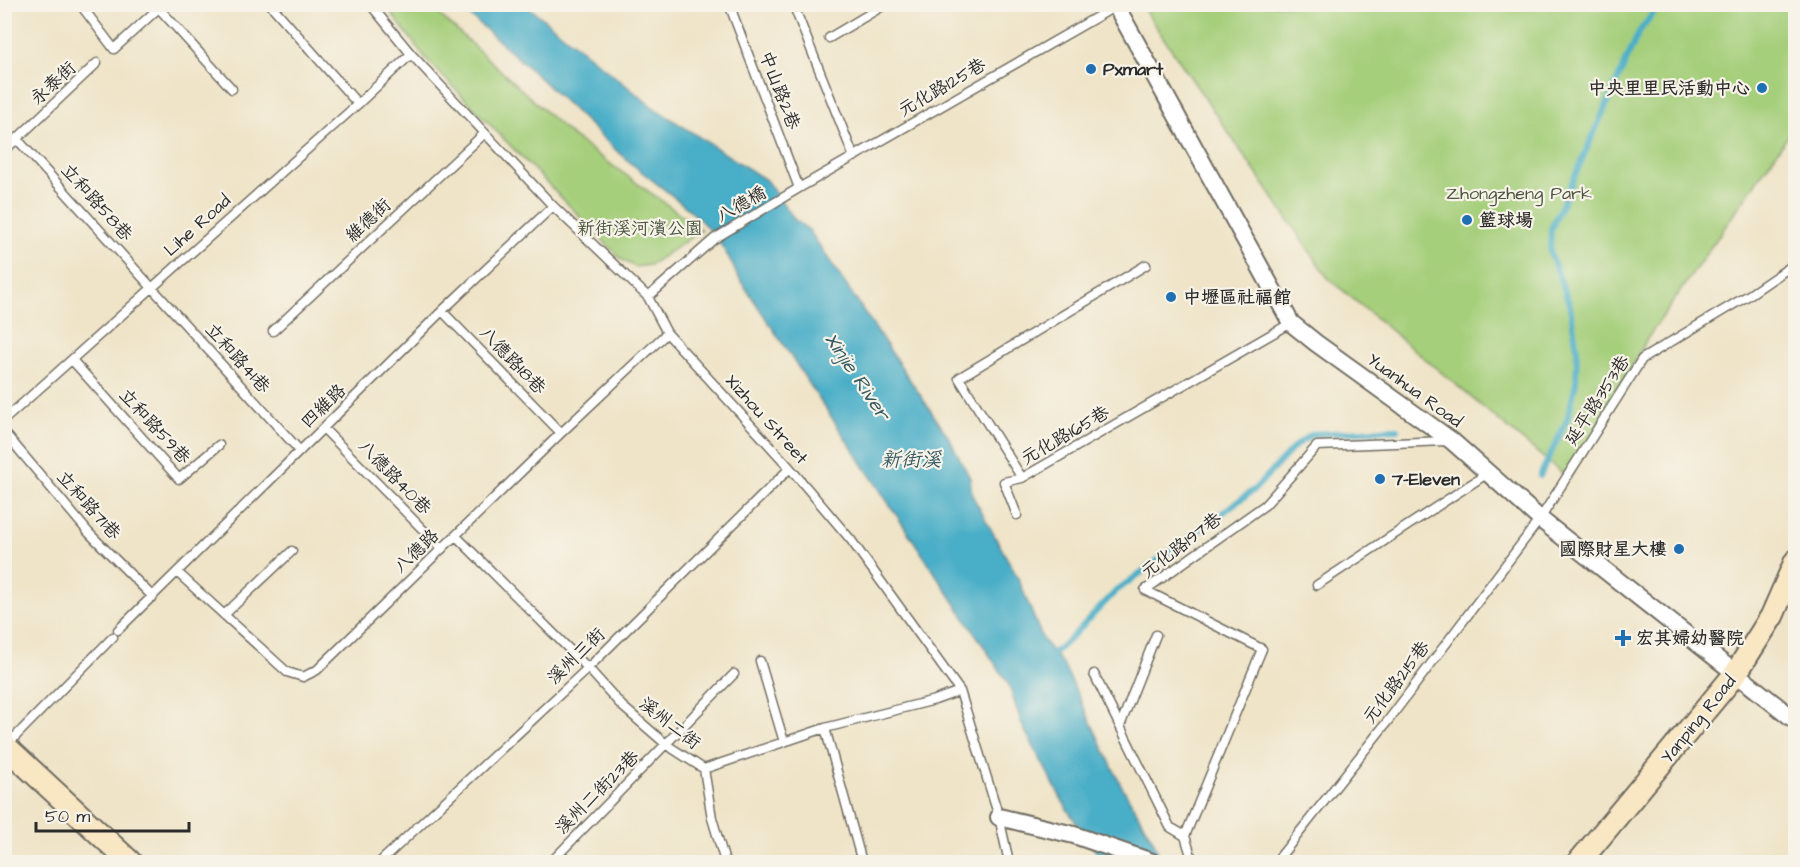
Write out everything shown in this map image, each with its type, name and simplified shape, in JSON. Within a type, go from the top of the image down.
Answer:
[{"type":"main road","name":"Yanping Road","points":[[1579,862],[1736,673],[1772,616],[1796,561]]},
{"type":"main road","points":[[5,747],[130,862]]},
{"type":"street","name":"Yuanhua Road","points":[[1116,5],[1223,198],[1274,296],[1291,323],[1452,441],[1540,519],[1796,721]]},
{"type":"street","points":[[999,817],[1082,838],[1152,862]]},
{"type":"lane","points":[[80,4],[114,50],[159,6],[232,89]]},
{"type":"lane","points":[[270,4],[358,104]]},
{"type":"lane","name":"Xizhou Street","points":[[370,4],[411,54],[554,206],[648,297],[667,333],[790,468],[851,540],[960,691],[999,817],[1009,862]]},
{"type":"lane","name":"中山路2巷","points":[[729,4],[799,188]]},
{"type":"lane","points":[[793,4],[854,157]]},
{"type":"lane","points":[[829,38],[886,4]]},
{"type":"lane","name":"元化路125巷","points":[[785,197],[1116,5]]},
{"type":"lane","name":"Lihe Road","points":[[4,420],[411,54]]},
{"type":"lane","name":"永泰街","points":[[4,151],[97,63]]},
{"type":"lane","name":"維德街","points":[[273,331],[485,133]]},
{"type":"lane","name":"立和路58巷","points":[[17,139],[152,287]]},
{"type":"lane","name":"八德橋","points":[[648,297],[714,239],[785,197]]},
{"type":"lane","name":"四維路","points":[[5,747],[115,634],[442,311],[554,206]]},
{"type":"lane","name":"延平路353巷","points":[[1540,519],[1642,359],[1796,263]]},
{"type":"lane","name":"元化路165巷","points":[[1146,265],[959,378],[1022,478],[1291,323]]},
{"type":"lane","name":"立和路41巷","points":[[152,287],[300,451]]},
{"type":"lane","name":"八德路18巷","points":[[442,311],[561,433]]},
{"type":"lane","name":"八德路","points":[[178,573],[287,672],[303,677],[317,670],[667,333]]},
{"type":"lane","name":"立和路59巷","points":[[72,360],[179,479],[219,445]]},
{"type":"lane","name":"八德路40巷","points":[[324,429],[442,549]]},
{"type":"lane","name":"立和路71巷","points":[[4,432],[89,532],[153,597]]},
{"type":"lane","name":"元化路197巷","points":[[1185,836],[1262,649],[1145,590],[1265,505],[1317,446],[1452,441]]},
{"type":"lane","name":"溪州三街","points":[[380,862],[588,668],[790,468]]},
{"type":"lane","points":[[1317,585],[1488,473]]},
{"type":"lane","points":[[1017,515],[1004,482],[1022,478]]},
{"type":"lane","name":"元化路215巷","points":[[1276,862],[1388,722],[1540,519]]},
{"type":"lane","name":"溪州二街","points":[[456,536],[588,668],[622,706],[667,745],[704,769],[825,728],[935,700],[960,691]]},
{"type":"lane","points":[[224,615],[292,551]]},
{"type":"lane","points":[[1120,726],[1156,635]]},
{"type":"lane","points":[[760,661],[784,742]]},
{"type":"lane","name":"溪州二街23巷","points":[[551,862],[734,674]]},
{"type":"lane","points":[[1094,674],[1170,827],[1185,836],[1193,862]]},
{"type":"lane","points":[[825,728],[862,862]]},
{"type":"lane","points":[[704,769],[712,818],[725,862]]},
{"type":"green space","name":"新街溪河濱公園","points":[[385,5],[429,5],[573,137],[702,230],[650,265],[635,267],[622,260],[427,60]]},
{"type":"green space","name":"Zhongzheng Park","points":[[1141,5],[1795,5],[1795,126],[1647,339],[1569,479],[1328,278]]},
{"type":"water","name":"新街溪","points":[[457,5],[526,5],[654,108],[766,180],[795,220],[809,230],[949,438],[970,478],[972,495],[1018,578],[1043,640],[1064,666],[1121,785],[1153,840],[1162,862],[1103,862],[1067,809],[1023,727],[1008,683],[737,275],[727,254],[715,237],[685,206],[618,152],[519,59]]},
{"type":"waterway","points":[[1540,476],[1567,420],[1576,383],[1577,349],[1570,306],[1550,252],[1551,229],[1639,32],[1660,4]]},
{"type":"waterway","points":[[1046,659],[1067,642],[1116,591],[1255,489],[1296,445],[1313,434],[1397,429]]},
{"type":"place","name":"Pxmart","points":[[1091,69]]},
{"type":"place","name":"中央里里民活動中心","points":[[1762,88]]},
{"type":"place","name":"籃球場","points":[[1467,220]]},
{"type":"place","name":"中壢區社福館","points":[[1171,297]]},
{"type":"place","name":"7-Eleven","points":[[1380,479]]},
{"type":"place","name":"國際財星大樓","points":[[1679,549]]},
{"type":"place","name":"宏其婦幼醫院","points":[[1623,638]]},
{"type":"water label","name":"Xinjie River","points":[[858,376]]}]
